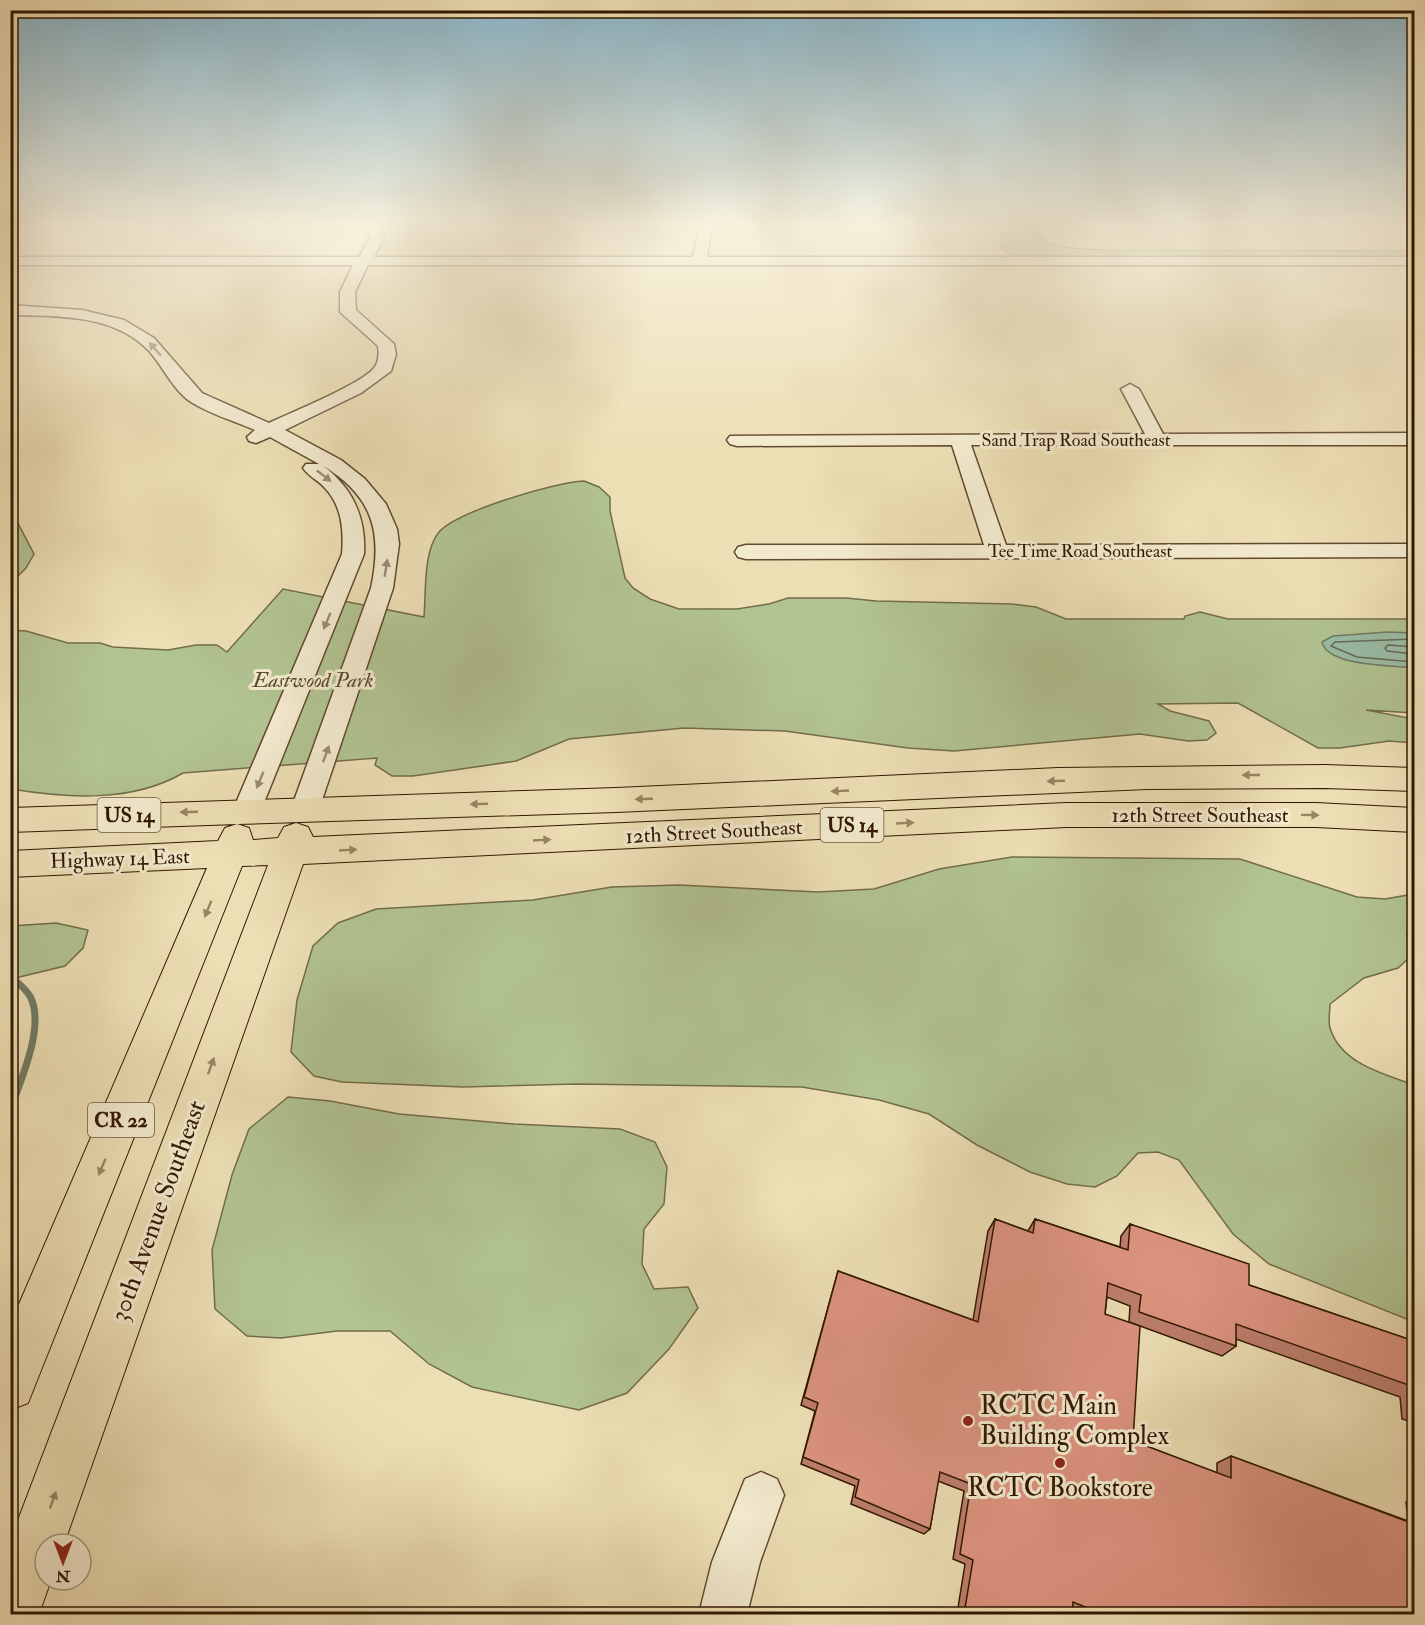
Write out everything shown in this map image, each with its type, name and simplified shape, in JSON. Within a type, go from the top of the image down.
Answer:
[{"type":"main road","name":"12th Street Southeast","points":[[247,810],[688,798],[1169,777],[1291,775],[1414,780]]},
{"type":"main road","name":"30th Avenue Southeast","points":[[11,1614],[305,809]]},
{"type":"main road","name":"Highway 14 East","points":[[10,820],[247,810]]},
{"type":"main road","name":"CR 22","points":[[10,1385],[247,810]]},
{"type":"main road","name":"12th Street Southeast","points":[[230,855],[1066,815],[1270,815],[1414,820]]},
{"type":"main road","name":"Highway 14 East","points":[[10,864],[230,855]]},
{"type":"street","points":[[261,434],[355,389],[382,371],[388,354],[386,344],[348,312],[345,305],[346,299]]},
{"type":"street","points":[[10,310],[84,315],[108,321],[138,351],[149,368]]},
{"type":"street","points":[[10,316],[74,322],[154,347],[180,382],[196,397],[261,434],[300,460],[335,486],[346,500],[355,539],[353,554],[247,810]]},
{"type":"street","points":[[164,388],[191,408],[323,457],[354,478],[379,509],[388,539],[387,564],[382,588],[305,809]]},
{"type":"street","points":[[1130,389],[1140,412],[1158,440]]},
{"type":"street","name":"Sand Trap Road Southeast","points":[[736,440],[1414,439]]},
{"type":"street","points":[[960,440],[997,551]]},
{"type":"street","name":"Tee Time Road Southeast","points":[[746,552],[1414,551]]},
{"type":"street","points":[[723,1614],[736,1562],[761,1495]]},
{"type":"green space","name":"Eastwood Park","points":[[584,481],[599,487],[610,497],[610,511],[625,578],[633,588],[650,599],[679,609],[737,609],[769,604],[788,598],[846,598],[876,601],[1012,604],[1036,607],[1066,619],[1184,619],[1185,616],[1200,612],[1228,619],[1414,619],[1414,713],[1366,710],[1414,719],[1414,743],[1389,741],[1340,748],[1318,748],[1238,703],[1158,704],[1170,711],[1209,721],[1216,733],[1207,740],[1188,741],[1140,734],[954,751],[908,748],[785,731],[684,728],[569,739],[516,761],[413,776],[392,776],[375,765],[377,758],[183,773],[163,783],[142,789],[98,796],[54,795],[11,789],[10,630],[26,631],[68,643],[100,643],[113,647],[168,650],[196,645],[217,645],[227,652],[283,589],[424,617],[428,561],[430,550],[439,532],[466,515],[508,499],[552,486]]},
{"type":"green space","points":[[11,510],[34,554],[26,568],[11,583]]},
{"type":"green space","points":[[1012,857],[1240,859],[1357,897],[1385,899],[1414,894],[1414,927],[1407,933],[1409,958],[1398,968],[1364,978],[1330,1004],[1329,1019],[1330,1028],[1336,1040],[1354,1059],[1377,1072],[1414,1085],[1414,1322],[1269,1264],[1233,1234],[1179,1160],[1158,1152],[1138,1153],[1117,1176],[1095,1187],[1067,1184],[1030,1172],[977,1145],[929,1114],[879,1100],[802,1087],[576,1084],[463,1087],[342,1082],[314,1076],[291,1052],[297,1000],[313,946],[338,923],[376,909],[533,900],[612,887],[679,885],[818,892],[874,889],[939,869]]},
{"type":"green space","points":[[56,923],[88,930],[83,948],[65,966],[11,979],[11,926]]},
{"type":"green space","points":[[288,1097],[330,1101],[399,1114],[514,1124],[620,1129],[655,1142],[667,1167],[664,1204],[644,1229],[642,1264],[654,1289],[688,1287],[698,1308],[669,1349],[627,1393],[579,1410],[472,1387],[429,1364],[390,1331],[337,1331],[281,1338],[247,1336],[215,1309],[212,1250],[232,1175],[249,1129]]},
{"type":"water","points":[[1388,632],[1414,633],[1414,668],[1348,660],[1327,650],[1322,642],[1333,636]]},
{"type":"building","name":"RCTC Main Building Complex","points":[[995,1219],[1033,1233],[1035,1219],[1128,1250],[1130,1224],[1249,1264],[1249,1285],[1414,1341],[1414,1387],[1236,1324],[1236,1346],[1139,1312],[1141,1295],[1108,1283],[1105,1314],[1140,1326],[1133,1441],[1231,1478],[1231,1456],[1414,1524],[1414,1614],[1103,1614],[1073,1602],[1072,1614],[964,1614],[973,1560],[960,1554],[971,1484],[940,1472],[930,1529],[855,1497],[859,1480],[803,1457],[818,1403],[804,1397],[838,1271],[978,1322]]},
{"type":"waterway","points":[[10,976],[30,996],[35,1022],[30,1054],[10,1111]]},
{"type":"place","name":"RCTC Main Building Complex","points":[[968,1421]]},
{"type":"place","name":"RCTC Bookstore","points":[[1060,1463]]}]
